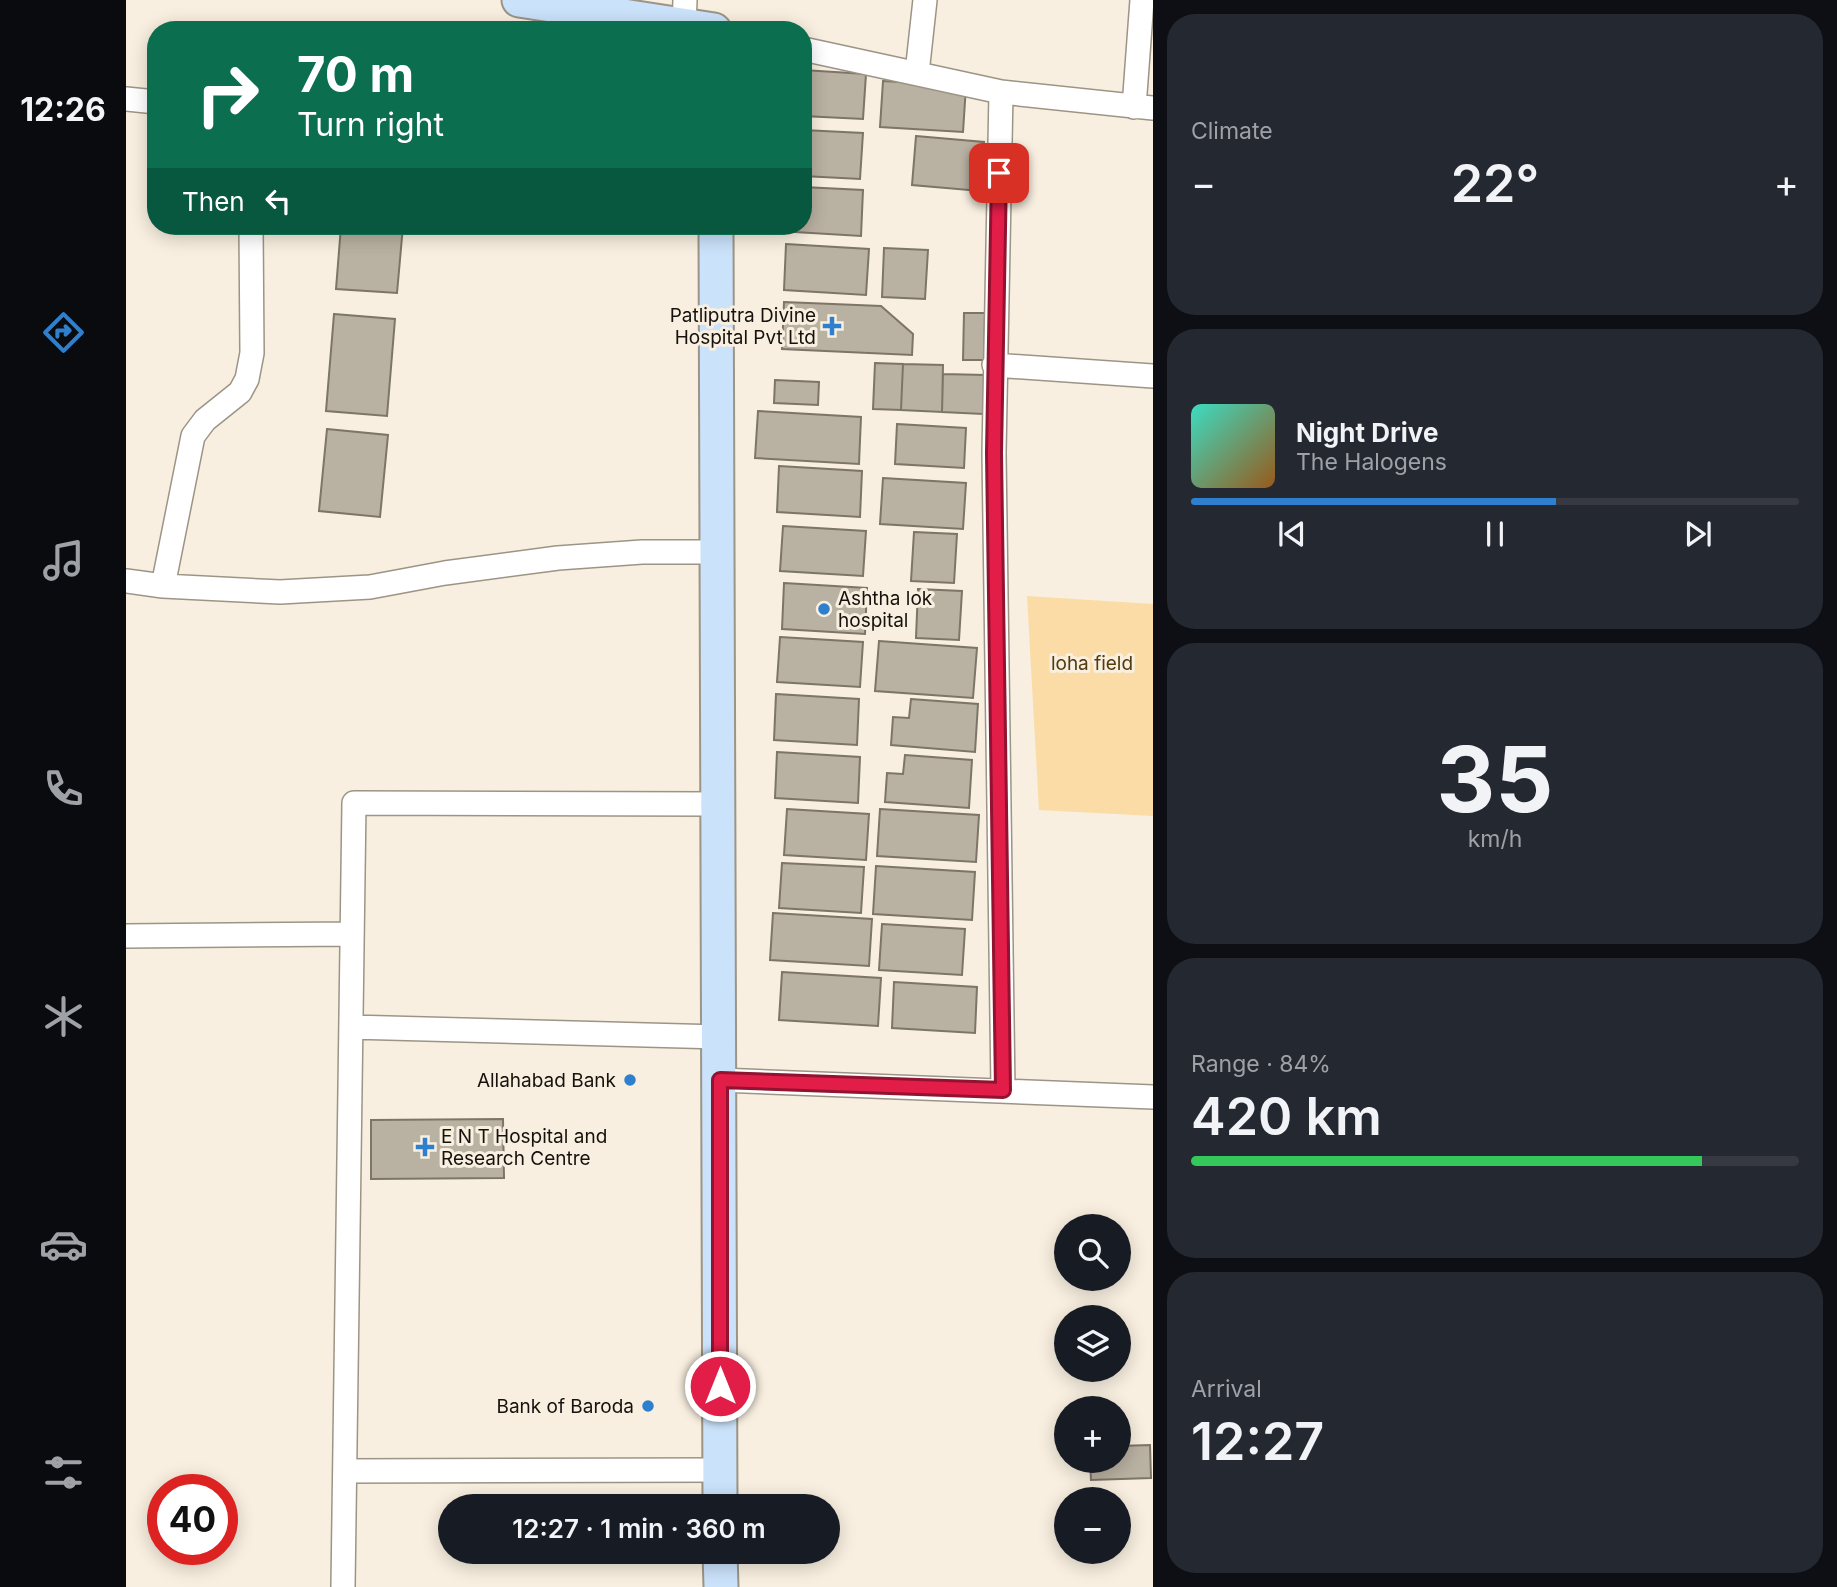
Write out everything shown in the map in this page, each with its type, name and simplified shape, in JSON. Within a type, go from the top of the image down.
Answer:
[{"type":"street","points":[[519,0],[694,18]]},
{"type":"street","points":[[917,73],[925,0]]},
{"type":"street","points":[[812,51],[1001,92],[1143,107],[1142,0]]},
{"type":"street","points":[[1001,92],[994,453],[1003,1090]]},
{"type":"street","points":[[126,99],[147,101]]},
{"type":"street","points":[[163,586],[193,436],[205,420],[240,392],[247,379],[252,354],[251,235]]},
{"type":"street","points":[[716,235],[720,1494]]},
{"type":"street","points":[[994,365],[1153,376]]},
{"type":"street","points":[[126,581],[163,586],[280,592],[370,587],[445,573],[558,558],[642,552],[717,552]]},
{"type":"street","points":[[343,1587],[354,803],[718,804]]},
{"type":"street","points":[[126,936],[352,934]]},
{"type":"street","points":[[351,1027],[720,1037]]},
{"type":"street","points":[[720,1080],[1153,1097]]},
{"type":"street","points":[[345,1471],[720,1470]]},
{"type":"street","points":[[720,1564],[721,1587]]},
{"type":"green space","name":"loha field","points":[[1027,596],[1153,604],[1153,816],[1039,810]]},
{"type":"building","points":[[812,71],[866,74],[863,119],[812,116]]},
{"type":"building","points":[[883,81],[966,86],[963,132],[880,127]]},
{"type":"building","points":[[812,130],[863,133],[860,179],[812,176]]},
{"type":"building","points":[[916,136],[984,142],[980,191],[912,185]]},
{"type":"building","points":[[812,187],[863,190],[861,236],[812,233]]},
{"type":"building","points":[[340,235],[402,235],[397,293],[336,289]]},
{"type":"building","points":[[786,244],[869,249],[866,295],[784,290]]},
{"type":"building","points":[[884,248],[928,250],[925,299],[882,297]]},
{"type":"building","points":[[784,302],[881,306],[913,334],[912,355],[782,349]]},
{"type":"building","points":[[964,313],[985,313],[984,360],[963,360]]},
{"type":"building","points":[[334,314],[395,319],[387,416],[326,411]]},
{"type":"building","points":[[875,363],[903,364],[901,410],[873,409]]},
{"type":"building","points":[[903,364],[943,365],[942,412],[901,410]]},
{"type":"building","points":[[943,374],[985,375],[983,414],[942,412]]},
{"type":"building","points":[[775,380],[819,382],[818,405],[774,403]]},
{"type":"building","points":[[758,411],[861,417],[859,464],[755,458]]},
{"type":"building","points":[[897,424],[966,428],[964,468],[895,464]]},
{"type":"building","points":[[327,429],[388,435],[380,517],[319,511]]},
{"type":"building","points":[[779,466],[862,471],[860,517],[777,512]]},
{"type":"building","points":[[883,478],[966,483],[963,529],[880,524]]},
{"type":"building","points":[[783,526],[866,531],[863,576],[780,571]]},
{"type":"building","points":[[914,532],[957,534],[954,583],[911,581]]},
{"type":"building","name":"Ashtha lok hospital","points":[[784,583],[867,588],[865,634],[782,629]]},
{"type":"building","points":[[918,589],[962,591],[959,640],[916,638]]},
{"type":"building","points":[[780,637],[863,642],[860,687],[777,682]]},
{"type":"building","points":[[879,641],[977,648],[973,698],[875,691]]},
{"type":"building","points":[[776,694],[859,699],[857,745],[774,740]]},
{"type":"building","points":[[911,699],[978,704],[975,752],[891,745],[893,717],[909,718]]},
{"type":"building","points":[[777,752],[860,757],[858,803],[775,798]]},
{"type":"building","points":[[905,755],[972,760],[969,808],[885,802],[887,773],[903,774]]},
{"type":"building","points":[[787,809],[869,814],[866,860],[784,855]]},
{"type":"building","points":[[880,809],[979,815],[976,862],[877,856]]},
{"type":"building","points":[[782,863],[864,867],[861,913],[779,908]]},
{"type":"building","points":[[876,866],[975,872],[972,920],[873,914]]},
{"type":"building","points":[[773,913],[872,919],[869,966],[770,960]]},
{"type":"building","points":[[882,924],[965,929],[962,975],[879,970]]},
{"type":"building","points":[[782,972],[881,978],[878,1026],[779,1020]]},
{"type":"building","points":[[894,982],[977,987],[975,1033],[892,1028]]},
{"type":"building","points":[[503,1119],[504,1178],[371,1179],[371,1120]]},
{"type":"building","points":[[1150,1445],[1151,1478],[1091,1480],[1091,1473],[1131,1473],[1131,1446]]},
{"type":"place","name":"Patliputra Divine Hospital Pvt Ltd","points":[[832,326]]},
{"type":"place","name":"Ashtha lok hospital","points":[[824,609]]},
{"type":"place","name":"Allahabad Bank","points":[[630,1080]]},
{"type":"place","name":"E N T Hospital and Research Centre","points":[[425,1147]]},
{"type":"place","name":"Bank of Baroda","points":[[648,1406]]},
{"type":"route","points":[[720,1386],[720,1080],[1003,1090],[994,453],[999,173]]}]
